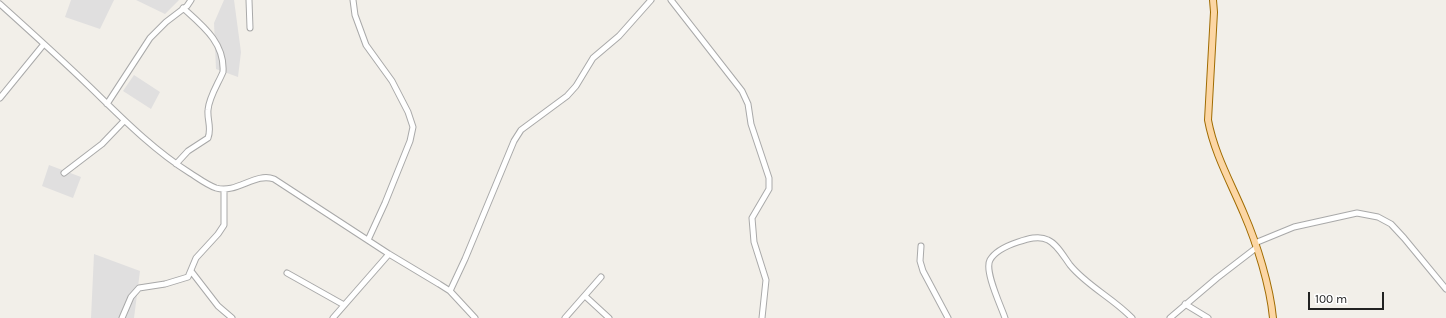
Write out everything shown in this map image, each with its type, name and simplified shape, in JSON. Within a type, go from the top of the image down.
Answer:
[{"type":"main road","points":[[1213,0],[1214,12],[1208,120],[1216,149],[1256,246],[1272,304],[1273,318]]},
{"type":"street","points":[[107,104],[150,38],[191,0]]},
{"type":"street","points":[[249,0],[250,28]]},
{"type":"street","points":[[353,0],[355,15],[366,45],[392,81],[408,112],[413,127],[410,141],[388,197],[368,240]]},
{"type":"street","points":[[450,291],[465,259],[514,141],[521,130],[567,96],[576,86],[593,58],[619,36],[633,18],[651,0]]},
{"type":"street","points":[[671,0],[742,91],[748,104],[751,124],[767,169],[769,189],[752,218],[754,242],[766,280],[762,318]]},
{"type":"street","points":[[0,4],[124,121],[176,164],[207,184],[224,189],[235,188],[261,178],[269,177],[274,179],[389,254],[450,291],[475,318]]},
{"type":"street","points":[[176,164],[180,157],[205,142],[208,138],[210,129],[207,118],[208,108],[224,67],[216,40],[183,8]]},
{"type":"street","points":[[0,98],[44,44]]},
{"type":"street","points":[[64,173],[114,134],[124,121]]},
{"type":"street","points":[[122,318],[135,290],[186,278],[201,251],[218,234],[224,225],[224,189]]},
{"type":"street","points":[[1170,318],[1256,246],[1294,227],[1357,213],[1378,217],[1391,224],[1446,289]]},
{"type":"street","points":[[1005,318],[989,273],[990,260],[997,253],[1010,245],[1036,237],[1048,240],[1082,276],[1121,307],[1132,318]]},
{"type":"street","points":[[921,246],[920,261],[923,271],[948,318]]},
{"type":"street","points":[[333,318],[389,254]]},
{"type":"street","points":[[191,271],[218,306],[232,318]]},
{"type":"street","points":[[287,273],[344,305]]},
{"type":"street","points":[[565,318],[586,296],[601,276]]},
{"type":"street","points":[[586,296],[609,318]]},
{"type":"street","points":[[1186,304],[1208,318]]},
{"type":"shaded area","points":[[71,0],[114,0],[100,29],[65,17]]},
{"type":"shaded area","points":[[136,0],[179,0],[165,14]]},
{"type":"shaded area","points":[[224,0],[234,0],[241,52],[238,77],[216,69],[214,23]]},
{"type":"shaded area","points":[[134,75],[160,92],[151,109],[123,91]]},
{"type":"shaded area","points":[[49,165],[81,177],[73,198],[42,186]]},
{"type":"shaded area","points":[[94,254],[140,271],[134,318],[91,318]]}]
